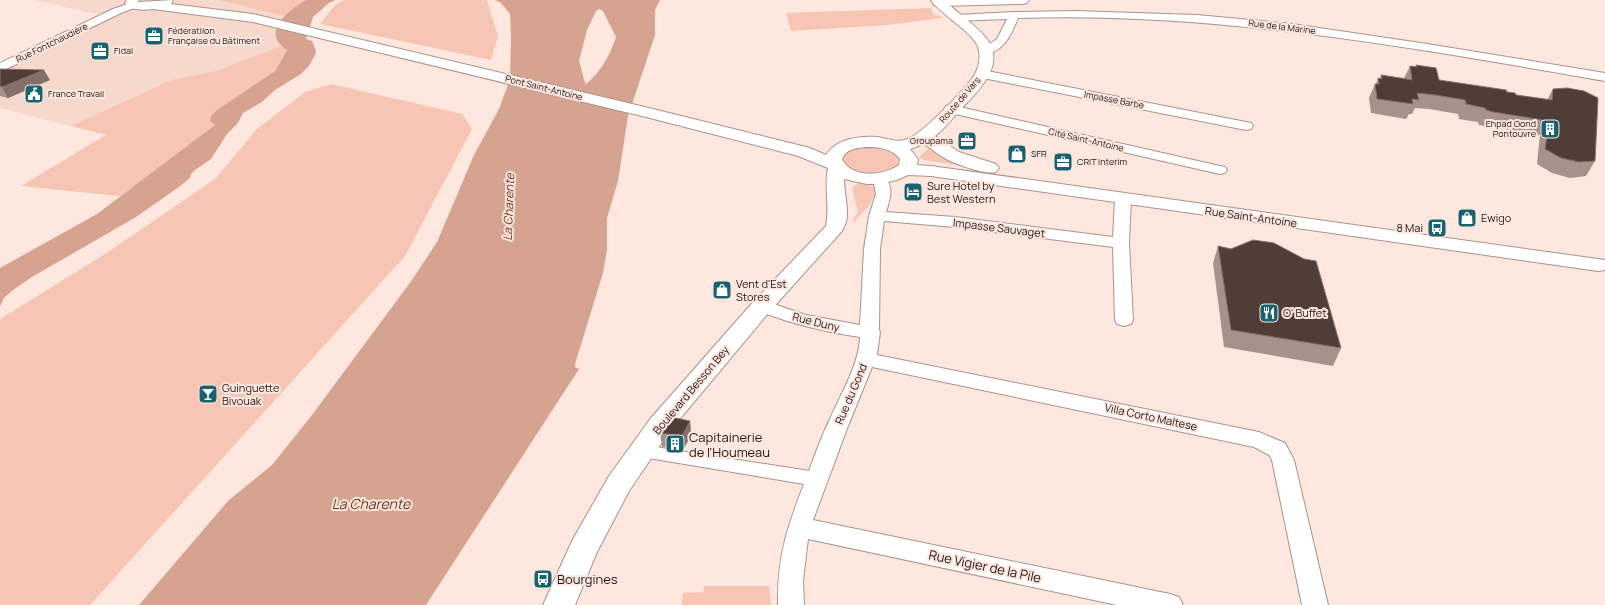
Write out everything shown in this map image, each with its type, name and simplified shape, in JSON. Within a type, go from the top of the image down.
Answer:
[{"type":"main road","points":[[153,4],[168,0]]},
{"type":"main road","points":[[177,0],[256,16]]},
{"type":"main road","points":[[937,1],[1023,0]]},
{"type":"main road","points":[[937,1],[976,36],[984,45],[986,50]]},
{"type":"main road","points":[[132,2],[256,16]]},
{"type":"main road","name":"Pont Saint-Antoine","points":[[256,16],[807,148],[836,168]]},
{"type":"main road","name":"Route de Vars","points":[[907,165],[924,148],[951,109],[971,89],[982,74],[986,63],[986,50]]},
{"type":"main road","name":"Route de Vars","points":[[895,146],[919,140],[934,133]]},
{"type":"main road","name":"Rue Saint-Antoine","points":[[934,133],[943,150],[963,160],[1007,173],[1601,260]]},
{"type":"main road","points":[[907,165],[906,154],[895,146],[876,142],[866,142],[847,145],[836,168],[843,187],[856,177],[880,179],[890,177],[907,165],[1007,173]]},
{"type":"main road","name":"Rue Saint-Antoine","points":[[907,165],[931,171],[1123,199],[1601,260]]},
{"type":"main road","name":"Boulevard Besson Bey","points":[[559,605],[583,550],[619,484],[660,426],[762,306],[835,227],[838,218],[836,168]]},
{"type":"street","name":"Rue Fontchaudière","points":[[2,65],[104,17],[132,2]]},
{"type":"street","points":[[1150,2],[1157,16]]},
{"type":"street","name":"Rue de la Marine","points":[[956,18],[1014,15],[1157,16],[1241,22],[1309,29],[1516,61],[1605,77]]},
{"type":"street","points":[[986,50],[991,49],[1001,43],[1014,15]]},
{"type":"street","name":"Impasse Barbe","points":[[982,74],[1246,126]]},
{"type":"street","name":"Cité Saint-Antoine","points":[[951,109],[1220,170]]},
{"type":"street","name":"Rue du Gond","points":[[790,605],[790,580],[793,553],[799,527],[816,479],[866,359],[871,332],[872,249],[877,216],[884,194],[880,179]]},
{"type":"street","points":[[1123,199],[1121,243],[1124,320]]},
{"type":"street","name":"Impasse Sauvaget","points":[[877,216],[955,222],[1121,243]]},
{"type":"street","name":"Rue Duny","points":[[762,306],[778,313],[847,329],[871,332]]},
{"type":"street","name":"Villa Corto Maltese","points":[[866,359],[1259,440],[1277,449],[1283,460],[1315,605]]},
{"type":"street","points":[[642,451],[816,479]]},
{"type":"street","name":"Rue Vigier de la Pile","points":[[799,527],[1170,605]]},
{"type":"shaded area","points":[[34,0],[218,0],[284,16],[280,21],[276,37],[281,46],[216,71],[171,80],[71,126],[0,108],[0,71],[26,61],[111,17]]},
{"type":"shaded area","points":[[218,0],[307,0],[284,16]]},
{"type":"shaded area","points":[[345,0],[487,0],[498,36],[491,60],[320,24],[335,5]]},
{"type":"shaded area","points":[[931,8],[934,15],[941,16],[942,18],[887,25],[791,31],[786,13]]},
{"type":"shaded area","points":[[281,46],[287,50],[275,71],[217,110],[215,125],[161,167],[120,196],[21,186],[106,135],[71,126],[171,80],[216,71]]},
{"type":"shaded area","points":[[331,84],[462,114],[472,129],[405,256],[90,605],[0,605],[0,319],[105,254],[215,179],[257,129],[305,92]]},
{"type":"shaded area","points":[[867,145],[890,149],[898,157],[898,165],[892,170],[884,173],[869,174],[854,170],[841,162],[846,150]]},
{"type":"shaded area","points":[[930,147],[987,170],[924,160],[919,157]]},
{"type":"shaded area","points":[[858,183],[865,183],[874,187],[875,195],[868,207],[853,223],[853,220],[858,212],[852,188]]},
{"type":"shaded area","points":[[704,586],[769,586],[771,605],[682,605],[683,593],[703,592]]},
{"type":"water","points":[[306,0],[335,0],[329,3],[313,17],[306,39],[312,41],[316,51],[309,66],[301,74],[275,90],[262,102],[243,113],[238,123],[227,134],[211,159],[195,170],[191,174],[190,178],[176,189],[136,217],[32,277],[4,298],[0,306],[0,268],[97,214],[215,125],[210,121],[211,116],[217,110],[275,71],[287,50],[279,43],[276,36],[276,29],[285,15]]},
{"type":"water","name":"La Charente","points":[[495,0],[660,0],[655,10],[655,35],[628,116],[618,181],[607,218],[607,250],[603,273],[575,364],[575,367],[579,369],[426,605],[139,605],[228,501],[272,465],[312,415],[412,280],[437,242],[474,155],[499,109],[510,79],[510,14],[501,3]],"holes":[[[599,9],[603,11],[616,37],[604,63],[586,84],[579,61],[587,30],[596,11]]]},
{"type":"building","points":[[1416,65],[1436,68],[1439,80],[1506,90],[1507,92],[1515,93],[1516,95],[1552,100],[1553,89],[1567,88],[1584,91],[1598,98],[1595,161],[1579,162],[1561,158],[1545,149],[1549,121],[1493,112],[1486,110],[1485,108],[1466,104],[1465,100],[1435,95],[1417,93],[1419,100],[1412,99],[1413,104],[1377,99],[1375,84],[1379,84],[1378,78],[1382,79],[1381,75],[1412,80],[1410,66],[1417,67]]},
{"type":"building","points":[[0,69],[44,70],[2,87],[0,86]]},
{"type":"building","name":"O' Buffet","points":[[1253,240],[1274,243],[1304,259],[1316,261],[1341,348],[1231,330],[1218,246],[1231,249]]},
{"type":"building","points":[[671,417],[690,421],[682,436],[660,433]]},
{"type":"place","name":"Fédératiion Française du Bâtiment","points":[[154,36]]},
{"type":"place","name":"Fidal","points":[[100,51]]},
{"type":"place","name":"France Travail","points":[[34,94]]},
{"type":"place","name":"Ehpad Gond Pontouvre","points":[[1550,129]]},
{"type":"place","name":"Groupama","points":[[967,141]]},
{"type":"place","name":"SFR","points":[[1017,154]]},
{"type":"place","name":"CRIT Interim","points":[[1063,162]]},
{"type":"place","name":"Sure Hotel by Best Western","points":[[913,192]]},
{"type":"place","name":"Ewigo","points":[[1467,218]]},
{"type":"place","name":"8 Mai","points":[[1437,228]]},
{"type":"place","name":"Vent d'Est Stores","points":[[722,290]]},
{"type":"place","name":"O' Buffet","points":[[1269,313]]},
{"type":"place","name":"Guinguette Bivouak","points":[[208,394]]},
{"type":"place","name":"Capitainerie de l'Houmeau","points":[[675,444]]},
{"type":"place","name":"Bourgines","points":[[543,579]]}]
